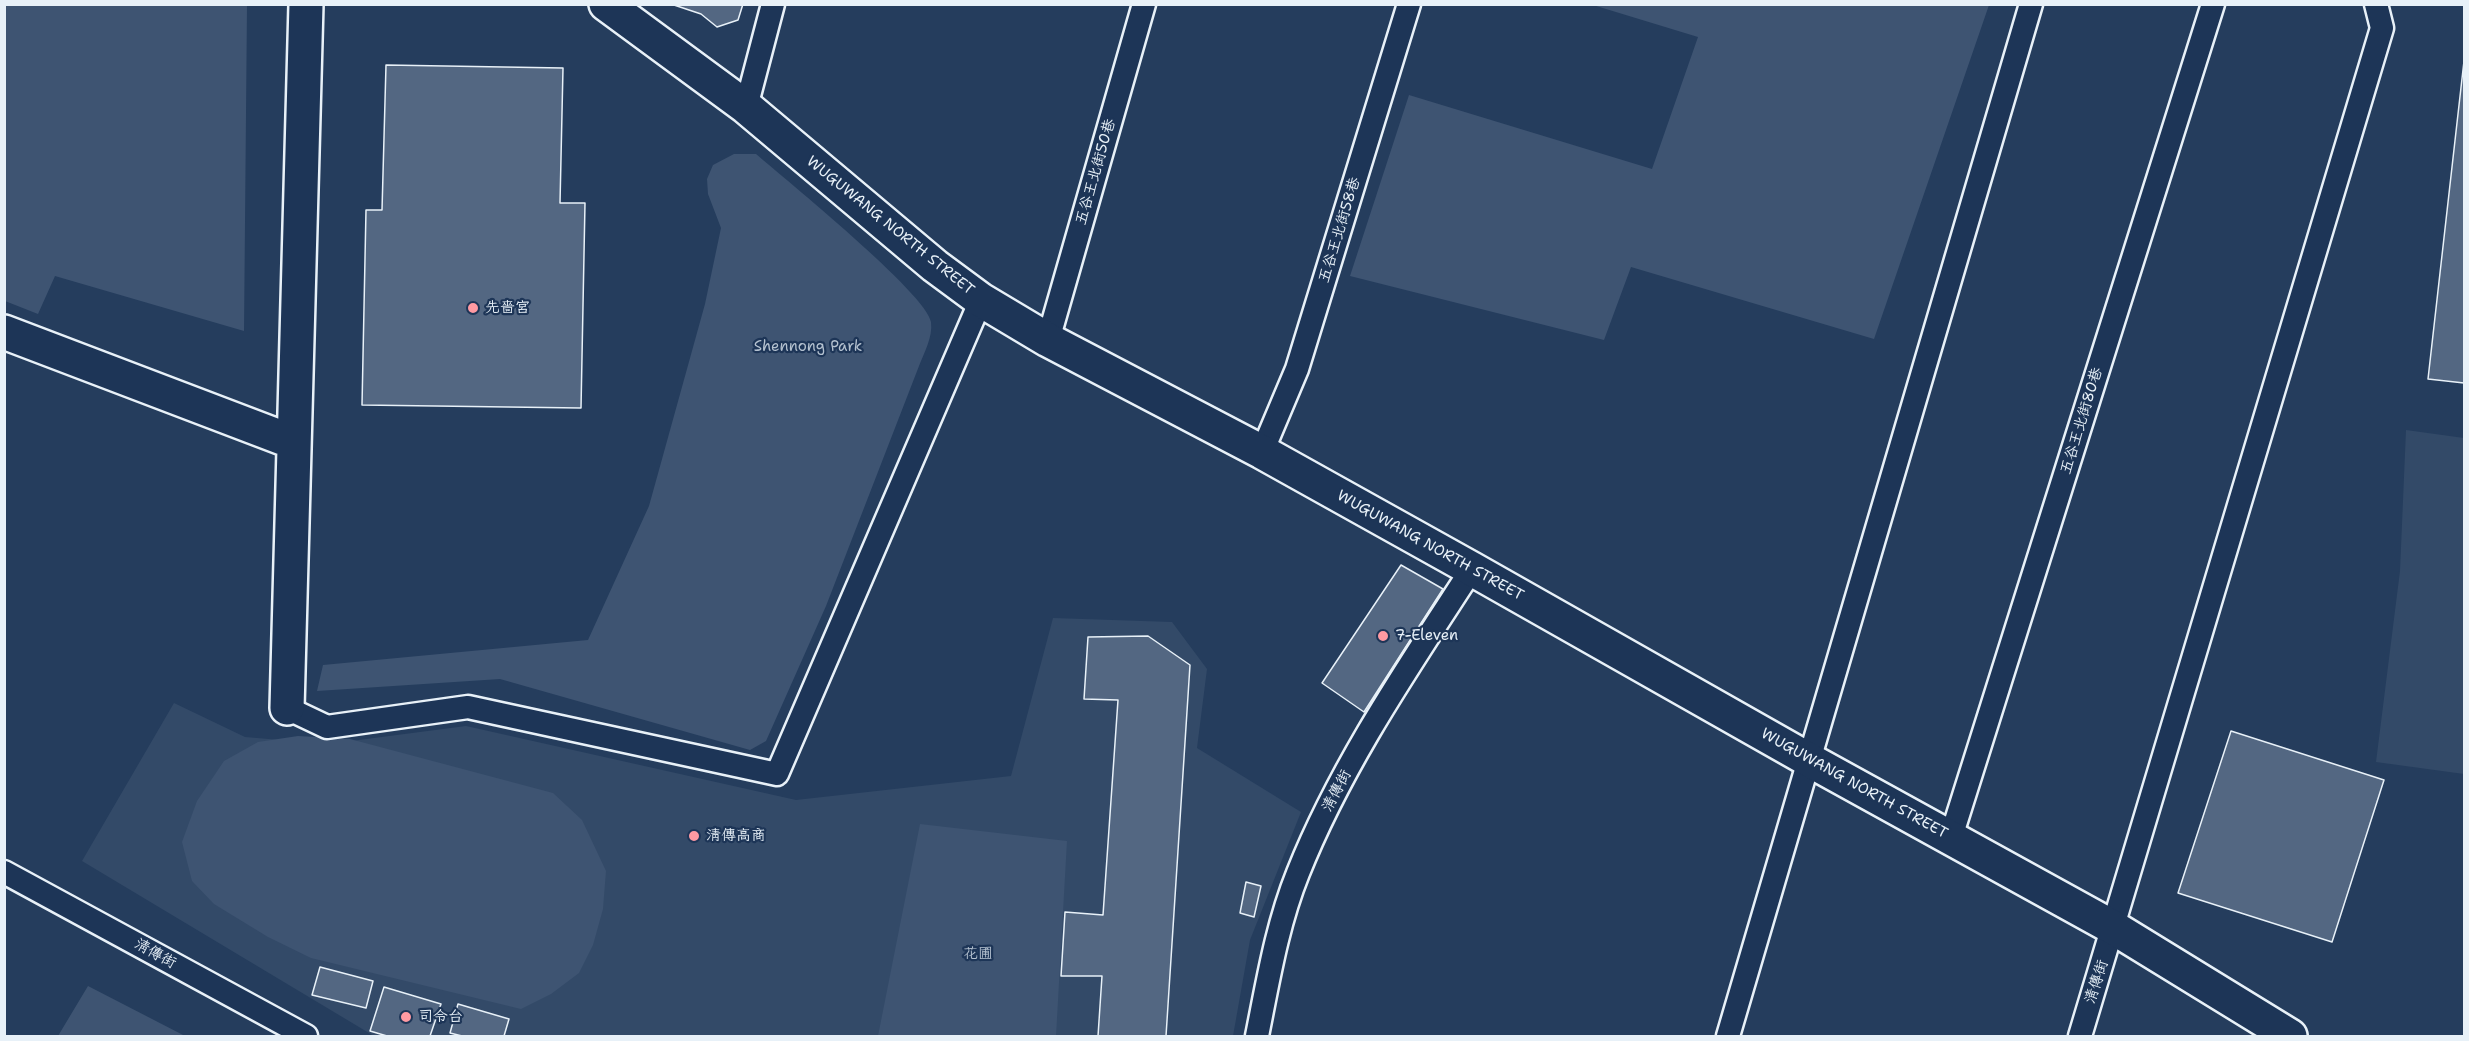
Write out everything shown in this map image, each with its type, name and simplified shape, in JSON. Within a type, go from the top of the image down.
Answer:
[{"type":"street","points":[[287,708],[306,4]]},
{"type":"street","name":"WUGUWANG NORTH STREET","points":[[606,4],[746,107],[935,266],[981,300],[1048,340],[1262,452],[1811,761],[2114,928],[2290,1036]]},
{"type":"street","points":[[4,332],[293,442]]},
{"type":"lane","points":[[746,107],[773,4]]},
{"type":"lane","name":"五谷王北街50巷","points":[[1048,340],[1144,4]]},
{"type":"lane","name":"五谷王北街58巷","points":[[1262,452],[1297,369],[1409,4]]},
{"type":"lane","points":[[1728,1036],[1811,761],[2031,4]]},
{"type":"lane","name":"五谷王北街80巷","points":[[1952,837],[2212,4]]},
{"type":"lane","name":"清傳街","points":[[2080,1036],[2382,28],[2376,4]]},
{"type":"lane","points":[[287,708],[327,727],[468,707],[777,774],[981,300]]},
{"type":"lane","name":"清傳街","points":[[1257,1036],[1282,921],[1315,834],[1378,717],[1472,569]]},
{"type":"lane","name":"清傳街","points":[[4,872],[306,1036]]},
{"type":"shaded area","points":[[2406,430],[2464,438],[2464,774],[2376,762],[2400,571]]},
{"type":"shaded area","name":"清傳高商","points":[[1053,618],[1172,622],[1207,669],[1197,748],[1301,812],[1250,940],[1233,1036],[374,1036],[82,861],[174,703],[245,737],[328,744],[466,726],[796,800],[1011,776]]},
{"type":"green space","points":[[4,5],[247,5],[244,331],[55,276],[38,314],[5,301]]},
{"type":"green space","points":[[1593,5],[1989,5],[1874,339],[1631,267],[1604,340],[1350,276],[1409,95],[1652,169],[1698,37]]},
{"type":"green space","name":"Shennong Park","points":[[734,154],[756,154],[795,187],[882,264],[924,308],[931,322],[928,345],[826,606],[766,741],[750,750],[500,679],[317,691],[323,665],[588,640],[649,506],[705,304],[721,228],[708,194],[707,179],[713,165]]},
{"type":"green space","points":[[298,736],[350,739],[553,793],[582,820],[606,871],[603,909],[593,945],[579,973],[551,994],[521,1009],[311,958],[268,937],[214,904],[192,881],[182,842],[197,801],[224,761],[258,742]]},
{"type":"green space","name":"花圃","points":[[920,824],[1067,841],[1056,1036],[878,1036]]},
{"type":"green space","points":[[88,986],[185,1036],[58,1036]]},
{"type":"building","points":[[671,4],[743,4],[738,20],[717,27],[701,14]]},
{"type":"building","points":[[2464,61],[2464,383],[2428,379]]},
{"type":"building","name":"先嗇宮","points":[[386,65],[563,68],[560,203],[585,203],[581,408],[362,405],[366,210],[382,210]]},
{"type":"building","name":"7-Eleven","points":[[1401,565],[1443,589],[1364,712],[1322,683]]},
{"type":"building","points":[[1148,636],[1190,665],[1166,1036],[1098,1036],[1102,976],[1061,976],[1065,912],[1103,915],[1118,700],[1084,699],[1088,637]]},
{"type":"building","points":[[2231,731],[2384,780],[2332,942],[2178,893]]},
{"type":"building","points":[[1246,882],[1261,886],[1254,917],[1240,913]]},
{"type":"building","points":[[320,967],[373,981],[366,1008],[312,995]]},
{"type":"building","name":"司令台","points":[[384,987],[441,1004],[430,1036],[387,1036],[370,1031]]},
{"type":"building","points":[[458,1004],[509,1019],[504,1036],[462,1036],[450,1033]]},
{"type":"place","name":"先嗇宮","points":[[473,308]]},
{"type":"place","name":"7-Eleven","points":[[1383,636]]},
{"type":"place","name":"清傳高商","points":[[694,836]]},
{"type":"place","name":"司令台","points":[[406,1017]]}]
